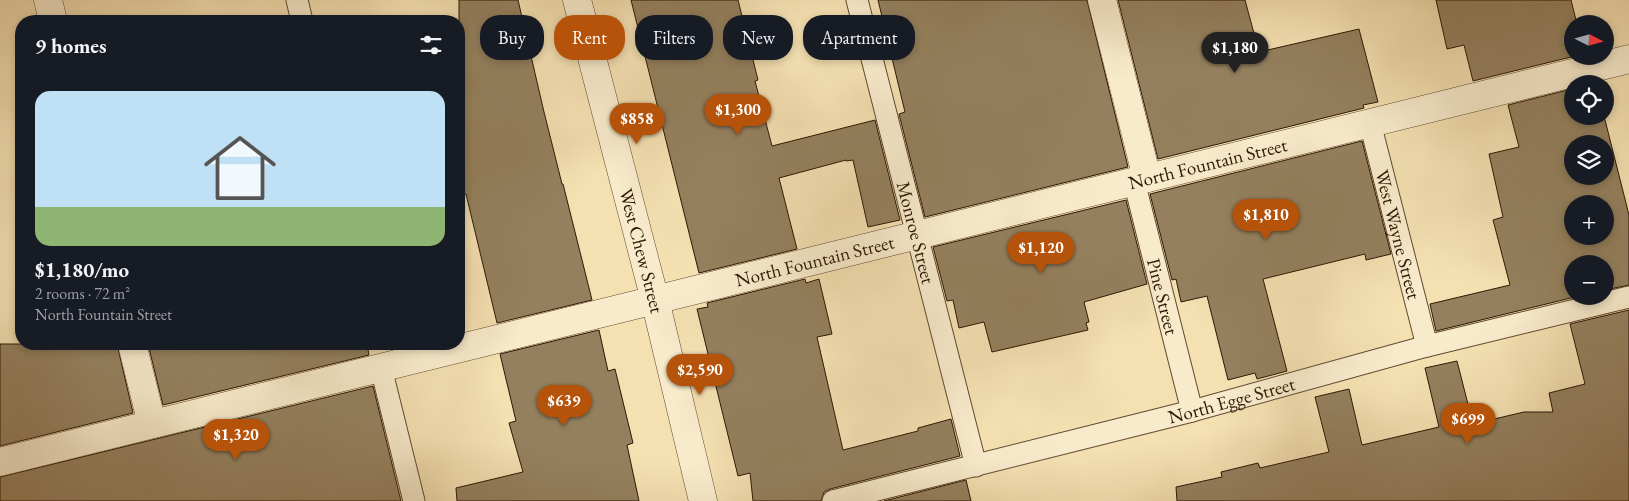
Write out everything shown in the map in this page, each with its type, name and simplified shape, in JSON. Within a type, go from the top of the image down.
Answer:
[{"type":"street","points":[[48,0],[52,15]]},
{"type":"street","name":"West Chew Street","points":[[577,0],[655,300],[704,501]]},
{"type":"street","name":"Pine Street","points":[[1102,0],[1140,180]]},
{"type":"street","name":"North Fountain Street","points":[[465,347],[1629,59]]},
{"type":"street","points":[[134,350],[152,424]]},
{"type":"street","name":"North Fountain Street","points":[[0,462],[454,350]]},
{"type":"lane","points":[[297,0],[301,15]]},
{"type":"lane","name":"Monroe Street","points":[[858,0],[976,466]]},
{"type":"lane","name":"West Wayne Street","points":[[1370,123],[1427,346]]},
{"type":"lane","name":"Pine Street","points":[[1140,180],[1192,412]]},
{"type":"lane","name":"North Egge Street","points":[[833,501],[1192,412],[1427,346],[1629,297]]},
{"type":"lane","points":[[381,368],[414,501]]},
{"type":"building","points":[[459,0],[518,0],[521,15],[480,15],[480,60],[532,60],[592,300],[497,323],[465,194],[465,15],[459,15]]},
{"type":"building","points":[[631,0],[738,0],[742,15],[723,15],[723,60],[753,60],[758,80],[755,81],[772,146],[875,120],[900,220],[868,227],[853,160],[846,160],[779,178],[797,249],[699,273],[646,60],[713,60],[713,15],[635,16]]},
{"type":"building","points":[[878,0],[1087,0],[1128,167],[925,217],[899,114],[905,112],[892,60],[915,60],[915,15],[882,15]]},
{"type":"building","points":[[1118,0],[1245,0],[1259,52],[1359,29],[1378,102],[1363,105],[1364,108],[1158,159]]},
{"type":"building","points":[[1436,0],[1571,0],[1575,15],[1564,15],[1564,59],[1473,81],[1464,45],[1447,49]]},
{"type":"building","points":[[1564,91],[1564,125],[1606,125],[1609,135],[1564,135],[1564,185],[1614,185],[1614,156],[1629,215],[1629,285],[1614,288],[1614,255],[1564,255],[1564,300],[1436,331],[1430,304],[1510,285],[1493,220],[1503,217],[1489,154],[1519,147],[1508,105]]},
{"type":"building","points":[[1362,141],[1391,254],[1366,260],[1365,254],[1263,279],[1287,371],[1257,379],[1255,373],[1228,380],[1207,296],[1181,302],[1176,279],[1172,280],[1150,194]]},
{"type":"building","points":[[1126,200],[1147,284],[1084,302],[1089,322],[1086,323],[1088,330],[992,352],[984,322],[959,328],[953,300],[947,301],[933,247]]},
{"type":"building","points":[[805,279],[806,283],[819,279],[832,334],[817,337],[843,450],[918,431],[918,428],[951,419],[960,456],[830,489],[824,492],[821,501],[753,501],[750,473],[738,476],[697,309],[708,307],[707,303]]},
{"type":"building","points":[[1629,310],[1629,501],[1177,501],[1176,487],[1222,477],[1221,472],[1258,463],[1260,468],[1329,452],[1315,397],[1349,389],[1362,445],[1439,427],[1425,368],[1457,361],[1473,424],[1524,412],[1553,412],[1549,393],[1585,384],[1570,324]]},
{"type":"building","points":[[599,330],[608,371],[615,369],[633,443],[627,445],[639,501],[457,501],[456,488],[523,472],[509,423],[516,421],[500,354]]},
{"type":"building","points":[[0,344],[15,344],[15,350],[118,350],[133,413],[0,446]]},
{"type":"building","points":[[149,350],[368,350],[369,355],[163,405]]},
{"type":"building","points":[[373,386],[401,501],[0,501],[0,477]]},
{"type":"building","points":[[966,480],[971,501],[884,501]]}]
